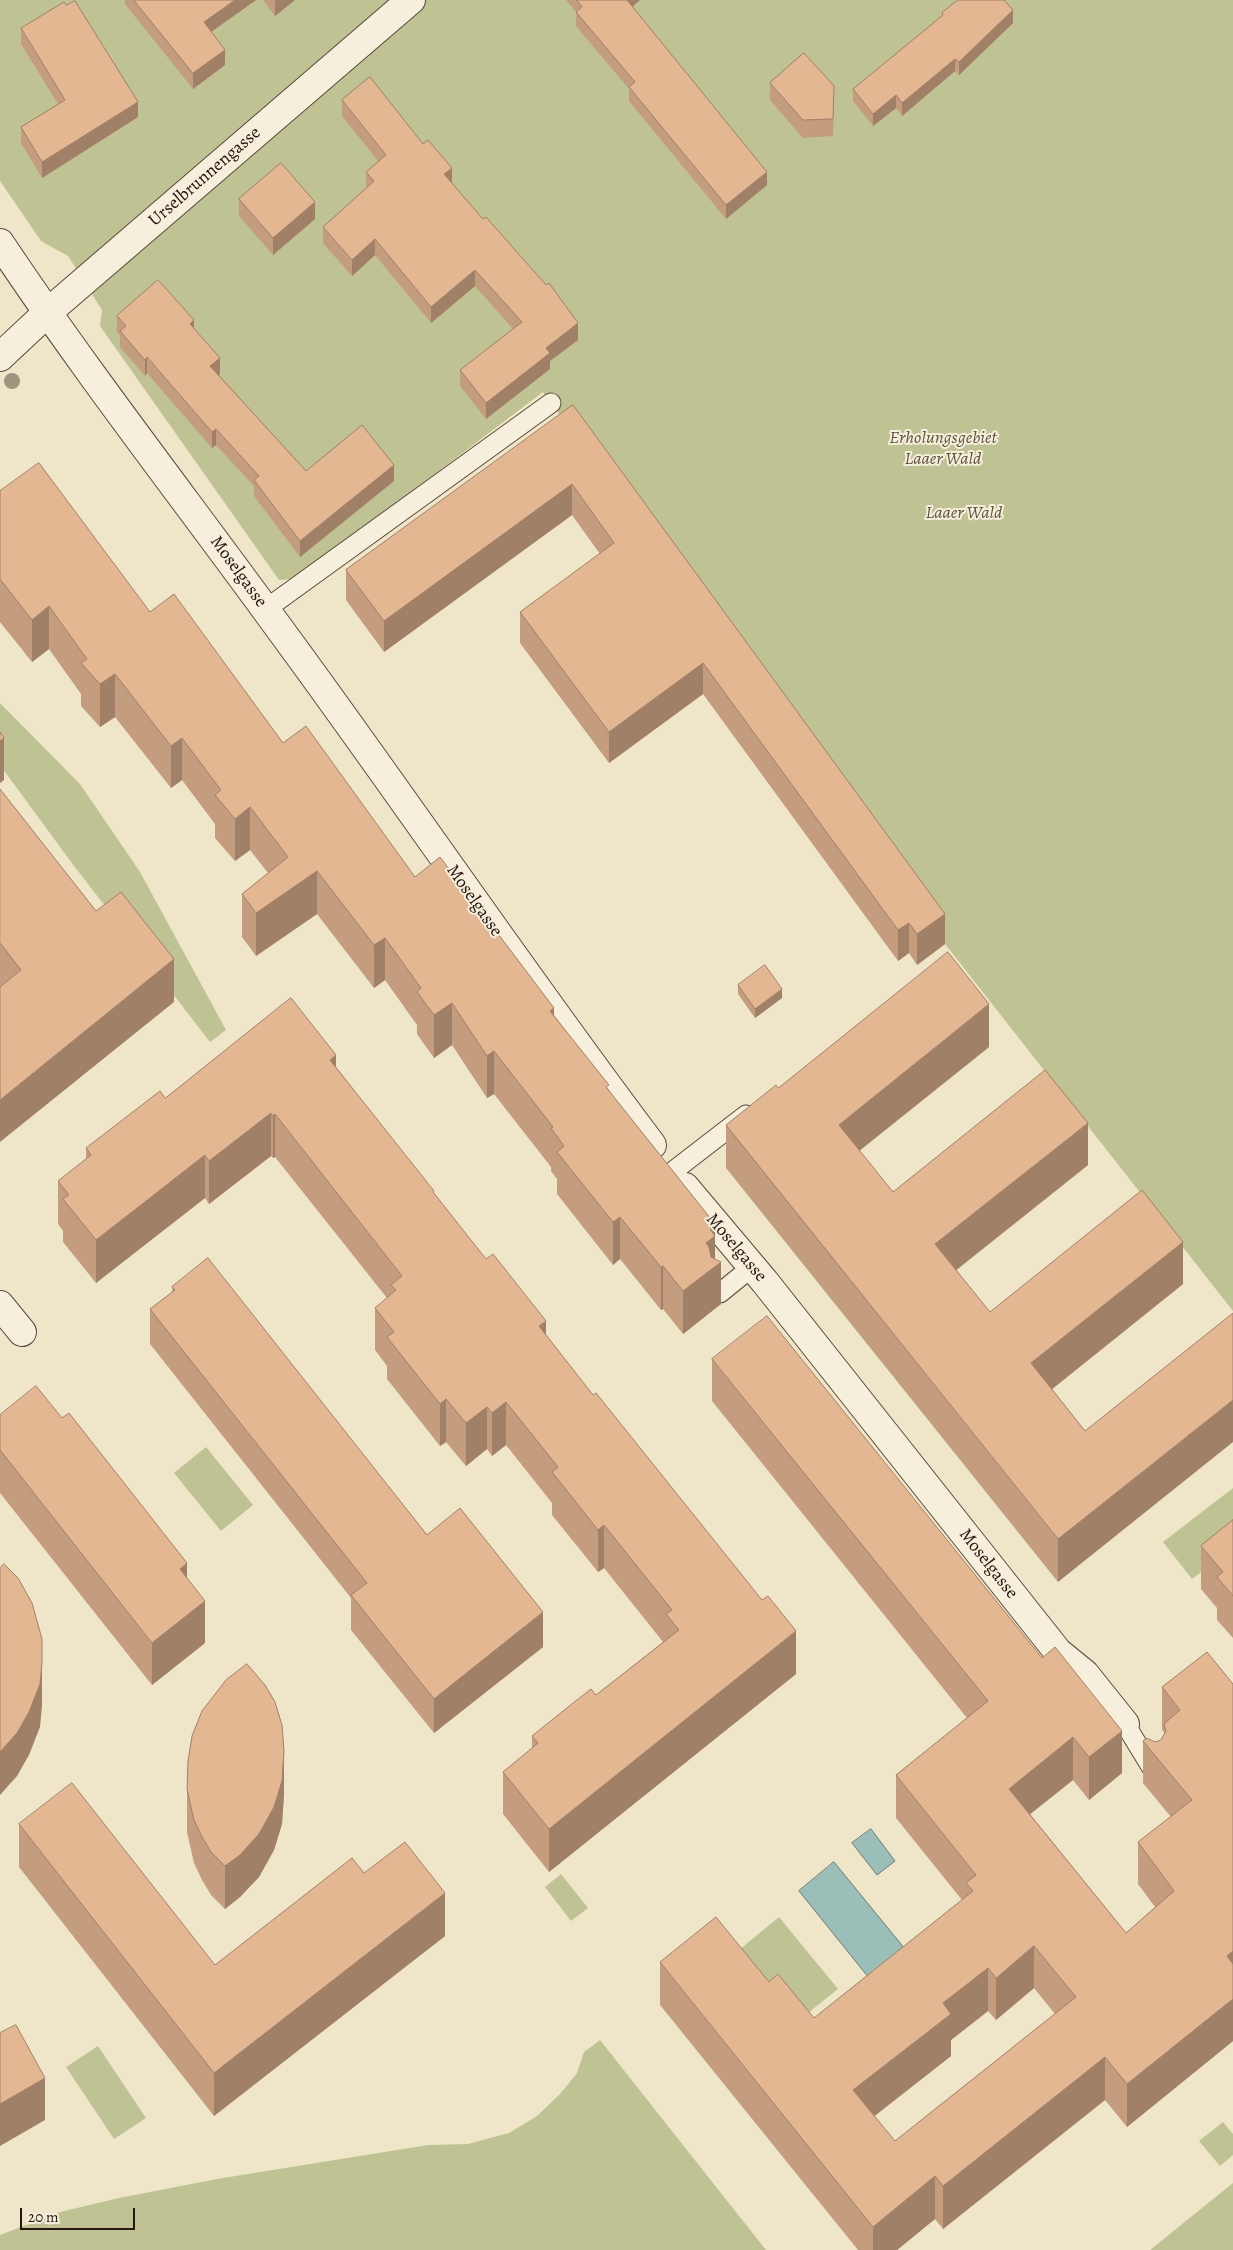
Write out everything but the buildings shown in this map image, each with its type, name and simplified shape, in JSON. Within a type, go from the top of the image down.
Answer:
[{"type":"street","name":"Urselbrunnengasse","points":[[0,356],[47,312],[411,0]]},
{"type":"street","name":"Moselgasse","points":[[0,243],[47,312],[266,610],[584,1056],[672,1172],[752,1267],[1058,1652],[1085,1674],[1125,1724]]},
{"type":"street","points":[[0,1305],[22,1332]]},
{"type":"lane","points":[[266,610],[550,403]]},
{"type":"lane","points":[[672,1172],[757,1107]]},
{"type":"lane","points":[[720,1293],[752,1267]]},
{"type":"lane","points":[[1125,1724],[1155,1773]]},
{"type":"green space","points":[[0,0],[1233,0],[1233,1311],[945,944],[543,392],[296,579],[279,580],[100,326],[102,310],[68,256],[41,241],[0,181]]},
{"type":"green space","points":[[0,703],[80,784],[140,872],[226,1030],[210,1042],[71,862],[0,765]]},
{"type":"green space","points":[[206,1447],[253,1505],[221,1531],[174,1473]]},
{"type":"green space","points":[[1233,1488],[1233,1548],[1192,1579],[1163,1542]]},
{"type":"green space","points":[[561,1874],[588,1908],[571,1921],[545,1887]]},
{"type":"green space","points":[[779,1917],[838,1989],[798,2021],[739,1950]]},
{"type":"green space","points":[[600,2040],[766,2250],[0,2250],[0,2235],[60,2212],[119,2198],[217,2179],[428,2145],[468,2144],[509,2133],[537,2116],[560,2094],[577,2073],[584,2052]]},
{"type":"green space","points":[[98,2046],[146,2118],[114,2139],[66,2067]]},
{"type":"green space","points":[[1223,2122],[1233,2134],[1233,2155],[1220,2166],[1199,2141]]},
{"type":"green space","points":[[1233,2183],[1233,2250],[1150,2250]]},
{"type":"water","points":[[871,1829],[895,1861],[877,1875],[852,1843]]},
{"type":"water","points":[[834,1862],[905,1949],[869,1978],[799,1891]]},
{"type":"park label","name":"Erholungsgebiet Laaer Wald","points":[[943,449]]},
{"type":"park label","name":"Laaer Wald","points":[[964,514]]}]
